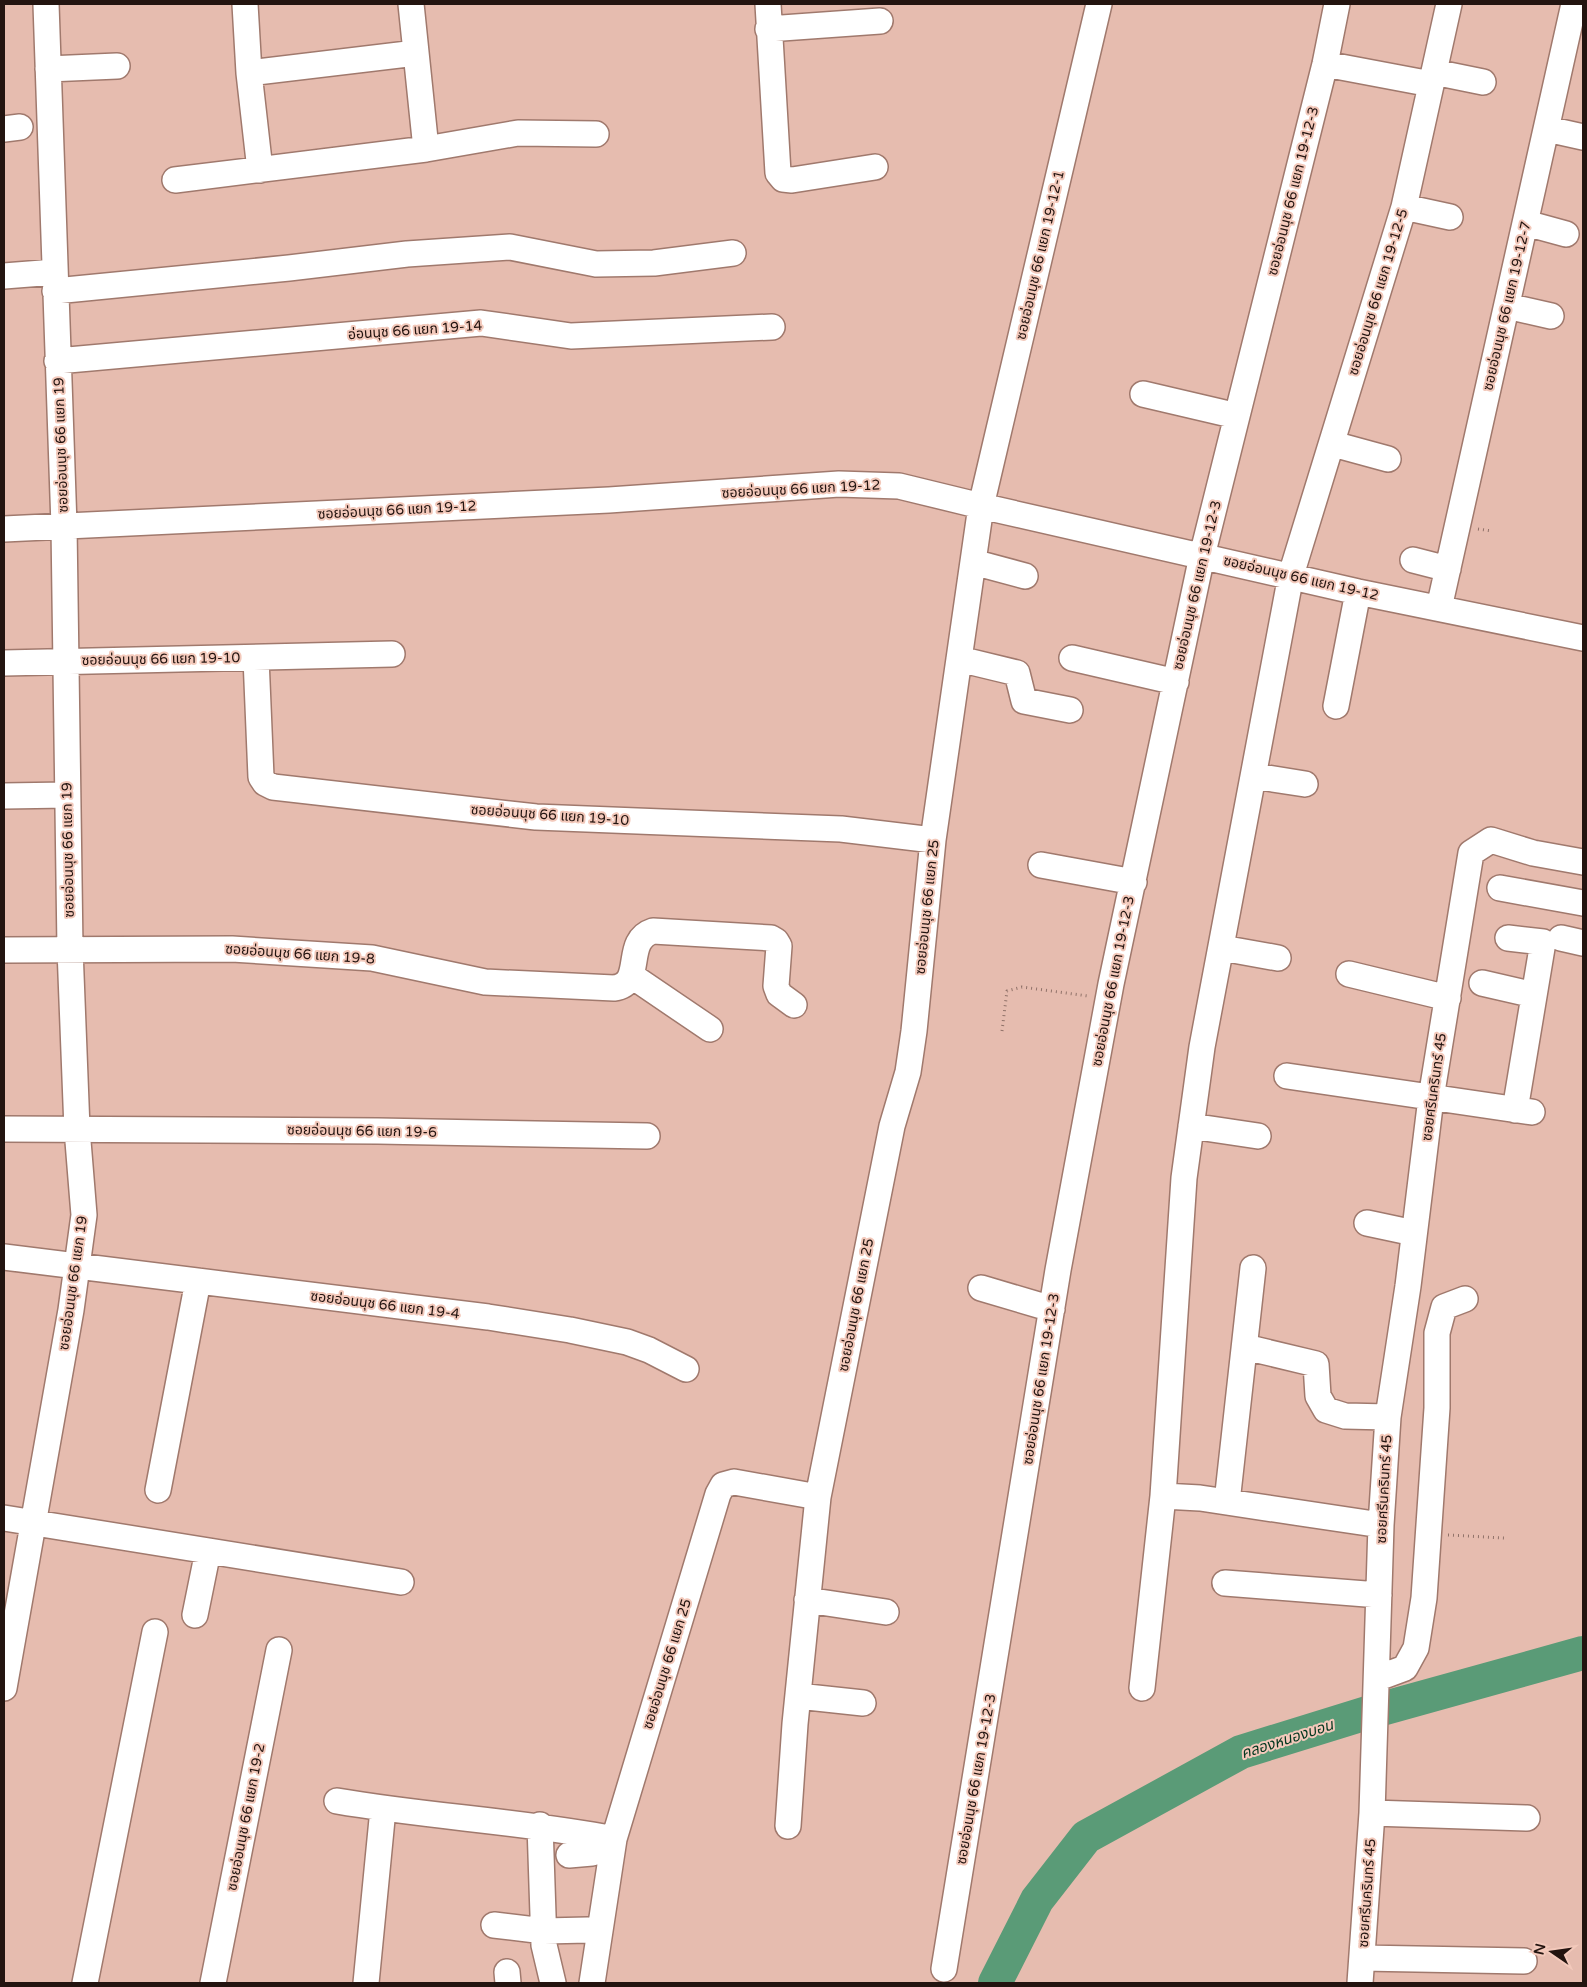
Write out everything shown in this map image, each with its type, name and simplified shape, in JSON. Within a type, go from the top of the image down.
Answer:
[{"type":"street","name":"ซอยอ่อนนุช 66 แยก 19","points":[[4,1688],[77,1266],[84,1215],[77,1129],[70,949],[64,526],[55,281],[26,126],[48,69],[46,4]]},
{"type":"street","points":[[245,4],[245,37],[260,170]]},
{"type":"street","points":[[411,4],[426,149]]},
{"type":"street","points":[[768,4],[778,173],[783,179],[792,180],[875,167]]},
{"type":"street","name":"ซอยอ่อนนุช 66 แยก 19-12-1","points":[[981,506],[1099,4]]},
{"type":"street","name":"ซอยอ่อนนุช 66 แยก 19-12-3","points":[[944,1969],[1052,1309],[1108,999],[1202,556],[1325,64],[1337,4]]},
{"type":"street","name":"ซอยอ่อนนุช 66 แยก 19-12-5","points":[[1142,1688],[1163,1496],[1184,1178],[1202,1047],[1291,575],[1333,444],[1404,207],[1448,4]]},
{"type":"street","name":"ซอยอ่อนนุช 66 แยก 19-12-7","points":[[1439,608],[1574,4]]},
{"type":"street","points":[[768,29],[880,21]]},
{"type":"street","points":[[249,73],[416,53]]},
{"type":"street","points":[[1325,64],[1433,78],[1484,82]]},
{"type":"street","points":[[48,69],[117,66]]},
{"type":"street","points":[[1547,129],[1583,137]]},
{"type":"street","points":[[175,180],[426,149],[518,133],[596,134]]},
{"type":"street","points":[[1404,207],[1450,217]]},
{"type":"street","points":[[1526,223],[1566,234]]},
{"type":"street","points":[[4,276],[55,281],[289,268],[407,254],[510,247],[596,264],[654,263],[733,253]]},
{"type":"street","points":[[1507,306],[1552,316]]},
{"type":"street","name":"อ่อนนุช 66 แยก 19-14","points":[[58,361],[481,324],[571,336],[772,327]]},
{"type":"street","points":[[1143,394],[1237,416]]},
{"type":"street","points":[[1333,444],[1388,459]]},
{"type":"street","name":"ซอยอ่อนนุช 66 แยก 19-12","points":[[4,529],[609,500],[839,484],[899,486],[1358,592],[1583,638]]},
{"type":"street","name":"ซอยอ่อนนุช 66 แยก 25","points":[[592,1983],[607,1875],[610,1838],[718,1494],[723,1485],[734,1482],[818,1497],[892,1126],[908,1072],[914,1031],[933,840],[981,506]]},
{"type":"street","points":[[1413,560],[1448,569]]},
{"type":"street","points":[[973,562],[1025,576]]},
{"type":"street","points":[[1336,706],[1358,592]]},
{"type":"street","name":"ซอยอ่อนนุช 66 แยก 19-10","points":[[4,663],[392,654]]},
{"type":"street","name":"ซอยอ่อนนุช 66 แยก 19-10","points":[[256,658],[262,777],[266,783],[273,786],[536,817],[841,829],[933,840]]},
{"type":"street","points":[[1072,658],[1176,682]]},
{"type":"street","points":[[959,659],[1016,672],[1024,701],[1070,710]]},
{"type":"street","points":[[1254,776],[1306,784]]},
{"type":"street","points":[[4,796],[67,794]]},
{"type":"street","name":"ซอยศรีนครินทร์ 45","points":[[1360,1983],[1372,1813],[1378,1678],[1381,1525],[1388,1417],[1432,1098],[1461,906],[1471,853],[1491,840],[1534,853],[1583,862]]},
{"type":"street","points":[[1041,865],[1134,882]]},
{"type":"street","points":[[1500,888],[1583,903]]},
{"type":"street","points":[[710,1028],[632,976],[638,940],[644,934],[653,931],[771,938],[776,941],[778,946],[776,986],[779,994],[794,1005]]},
{"type":"street","points":[[1288,1076],[1523,1111],[1534,995],[1544,942],[1508,938]]},
{"type":"street","points":[[1222,948],[1278,958]]},
{"type":"street","name":"ซอยอ่อนนุช 66 แยก 19-8","points":[[4,950],[232,949],[372,958],[485,982],[614,988],[621,987],[632,976]]},
{"type":"street","points":[[1348,974],[1448,998]]},
{"type":"street","points":[[1482,983],[1534,995]]},
{"type":"street","points":[[1191,1126],[1258,1136]]},
{"type":"street","name":"ซอยอ่อนนุช 66 แยก 19-6","points":[[4,1129],[378,1131],[647,1136]]},
{"type":"street","points":[[1367,1224],[1414,1233]]},
{"type":"street","name":"ซอยอ่อนนุช 66 แยก 19-4","points":[[4,1257],[488,1317],[570,1330],[627,1342],[649,1350],[686,1369]]},
{"type":"street","points":[[1227,1502],[1253,1268]]},
{"type":"street","points":[[158,1490],[198,1281]]},
{"type":"street","points":[[981,1288],[1052,1309]]},
{"type":"street","points":[[1378,1678],[1405,1668],[1416,1648],[1424,1598],[1430,1534],[1431,1468],[1437,1408],[1438,1333],[1444,1307],[1465,1299]]},
{"type":"street","points":[[1245,1347],[1316,1364],[1318,1396],[1326,1410],[1345,1416],[1388,1417]]},
{"type":"street","points":[[1163,1496],[1227,1502],[1381,1525]]},
{"type":"street","points":[[788,1826],[798,1696],[818,1497]]},
{"type":"street","points":[[4,1518],[401,1582]]},
{"type":"street","points":[[194,1615],[208,1551]]},
{"type":"street","points":[[1225,1583],[1379,1595]]},
{"type":"street","points":[[808,1600],[886,1612]]},
{"type":"street","points":[[85,1983],[155,1632]]},
{"type":"street","name":"ซอยอ่อนนุช 66 แยก 19-2","points":[[213,1983],[279,1650]]},
{"type":"street","points":[[798,1696],[864,1703]]},
{"type":"street","points":[[337,1801],[383,1809],[540,1825],[610,1838]]},
{"type":"street","points":[[366,1983],[383,1809]]},
{"type":"street","points":[[1372,1813],[1527,1818]]},
{"type":"street","points":[[540,1825],[544,1930],[553,1983]]},
{"type":"street","points":[[569,1855],[592,1853],[610,1838]]},
{"type":"street","points":[[494,1925],[544,1930],[588,1930]]},
{"type":"street","points":[[1362,1958],[1524,1962]]},
{"type":"path","points":[[1002,1031],[1007,991],[1022,987],[1108,999]]},
{"type":"path","points":[[1430,1534],[1504,1538]]},
{"type":"waterway","name":"คลองหนองบอน","points":[[995,1983],[1037,1900],[1086,1837],[1241,1752],[1367,1713],[1583,1653]]}]
